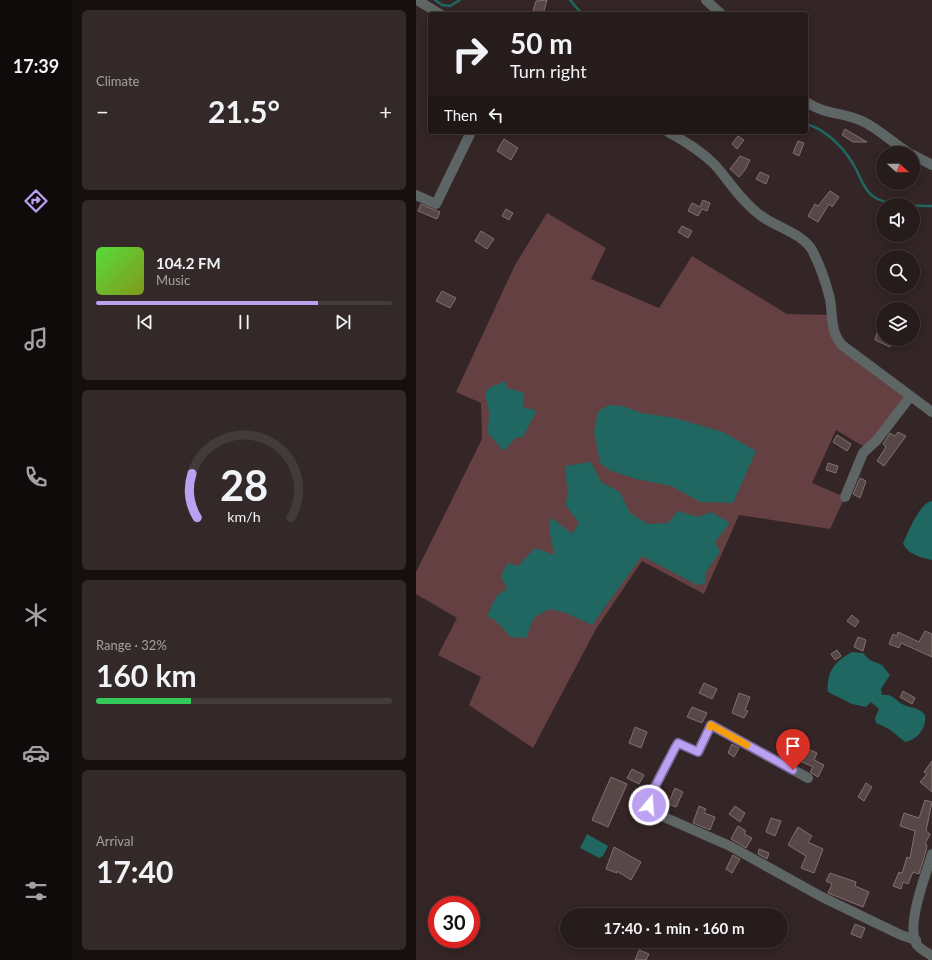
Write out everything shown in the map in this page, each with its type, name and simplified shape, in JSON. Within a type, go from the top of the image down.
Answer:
[{"type":"street","points":[[417,0],[437,12]]},
{"type":"street","points":[[706,0],[719,12]]},
{"type":"street","points":[[808,103],[830,114],[849,117],[863,122],[899,146]]},
{"type":"street","points":[[416,196],[436,204],[470,134]]},
{"type":"street","points":[[672,134],[690,144],[704,155],[758,214],[769,222],[801,238],[808,244],[822,274],[830,299],[832,328],[837,339],[842,345],[932,412]]},
{"type":"street","points":[[920,159],[932,165]]},
{"type":"street","points":[[845,497],[863,453],[877,440],[910,397]]},
{"type":"street","points":[[808,778],[711,725],[698,752],[678,743],[648,800],[653,811],[664,818],[730,846],[822,897],[901,936],[916,940]]},
{"type":"street","points":[[932,854],[914,922],[914,934],[918,945],[932,956]]},
{"type":"shaded area","points":[[547,213],[606,248],[591,279],[659,308],[692,256],[787,314],[831,315],[834,333],[910,397],[868,449],[836,430],[812,483],[845,497],[830,529],[739,515],[704,594],[642,561],[596,629],[533,748],[469,705],[481,677],[438,655],[457,618],[416,594],[416,572],[482,439],[481,403],[456,392],[515,265]]},
{"type":"water","points":[[505,381],[507,388],[524,393],[523,407],[537,411],[522,438],[516,437],[504,451],[488,433],[489,412],[485,393],[489,388]]},
{"type":"water","points":[[608,405],[623,406],[641,413],[675,418],[723,432],[756,451],[733,503],[700,502],[671,486],[636,479],[609,470],[600,463],[594,431],[598,412]]},
{"type":"water","points":[[591,462],[601,482],[620,492],[630,513],[648,524],[668,523],[678,511],[698,517],[711,512],[730,523],[715,542],[720,552],[705,573],[706,583],[697,585],[642,556],[592,625],[566,613],[549,609],[534,618],[526,638],[511,637],[495,620],[487,616],[496,597],[507,588],[501,577],[507,563],[518,566],[535,548],[554,555],[549,528],[551,517],[572,534],[579,523],[565,504],[568,496],[565,466]]},
{"type":"water","points":[[932,501],[932,560],[919,557],[908,551],[903,544],[919,512],[927,503]]},
{"type":"water","points":[[852,652],[863,653],[870,660],[882,665],[890,675],[881,689],[882,695],[891,696],[905,706],[920,710],[925,715],[925,724],[921,732],[914,739],[905,742],[889,729],[876,723],[875,718],[879,709],[871,702],[866,707],[852,704],[828,692],[830,673],[836,663]]},
{"type":"water","points":[[587,834],[608,846],[603,856],[599,858],[580,848]]},
{"type":"building","points":[[547,0],[544,12],[533,12],[536,1]]},
{"type":"building","points":[[845,129],[867,142],[853,142],[842,135]]},
{"type":"building","points":[[738,136],[744,140],[737,149],[732,144]]},
{"type":"building","points":[[504,139],[518,148],[511,160],[497,151]]},
{"type":"building","points":[[798,141],[804,143],[799,156],[793,153]]},
{"type":"building","points":[[740,156],[750,160],[745,170],[739,177],[730,169]]},
{"type":"building","points":[[760,172],[769,176],[766,184],[756,179]]},
{"type":"building","points":[[830,191],[839,197],[832,207],[829,204],[818,222],[808,216],[815,204],[818,206]]},
{"type":"building","points":[[703,200],[710,203],[707,211],[702,209],[698,216],[688,211],[692,203],[700,207]]},
{"type":"building","points":[[421,204],[440,212],[437,219],[418,211]]},
{"type":"building","points":[[506,209],[513,213],[509,220],[502,216]]},
{"type":"building","points":[[682,226],[692,231],[688,238],[678,232]]},
{"type":"building","points":[[481,231],[494,239],[487,249],[475,241]]},
{"type":"building","points":[[442,291],[456,298],[450,308],[436,301]]},
{"type":"building","points":[[898,432],[906,436],[884,466],[877,461],[886,447],[883,444],[890,433],[895,436]]},
{"type":"building","points":[[837,435],[851,444],[847,451],[833,442]]},
{"type":"building","points":[[828,463],[838,466],[836,473],[826,470]]},
{"type":"building","points":[[860,478],[866,481],[860,498],[853,494]]},
{"type":"building","points":[[852,615],[859,621],[855,627],[847,621]]},
{"type":"building","points":[[925,631],[932,634],[932,657],[901,643],[899,648],[889,644],[893,634],[897,636],[898,632],[919,642]]},
{"type":"building","points":[[858,637],[866,640],[863,651],[854,647]]},
{"type":"building","points":[[837,650],[841,656],[835,660],[831,654]]},
{"type":"building","points":[[704,683],[717,689],[712,699],[699,693]]},
{"type":"building","points":[[903,691],[915,698],[912,704],[900,697]]},
{"type":"building","points":[[739,693],[750,697],[745,710],[748,711],[744,718],[732,713]]},
{"type":"building","points":[[692,707],[707,713],[702,723],[687,717]]},
{"type":"building","points":[[635,727],[647,732],[641,748],[629,743]]},
{"type":"building","points":[[788,737],[795,741],[794,743],[817,753],[814,760],[824,765],[818,777],[810,772],[813,767],[779,751]]},
{"type":"building","points":[[732,744],[739,748],[734,757],[728,753]]},
{"type":"building","points":[[932,761],[932,792],[920,782],[927,774],[924,772]]},
{"type":"building","points":[[632,769],[644,775],[639,784],[627,778]]},
{"type":"building","points":[[611,777],[627,784],[608,827],[592,820]]},
{"type":"building","points":[[866,783],[872,787],[864,801],[858,797]]},
{"type":"building","points":[[675,788],[683,792],[676,807],[668,804]]},
{"type":"building","points":[[925,800],[932,802],[926,831],[930,834],[925,844],[927,845],[926,851],[919,874],[913,872],[908,884],[903,882],[901,889],[893,886],[899,872],[902,873],[907,857],[910,858],[915,831],[900,826],[904,813],[919,818]]},
{"type":"building","points":[[699,806],[706,809],[704,813],[715,817],[710,830],[693,823]]},
{"type":"building","points":[[735,806],[745,813],[740,822],[729,814]]},
{"type":"building","points":[[771,818],[781,821],[775,836],[766,832]]},
{"type":"building","points":[[738,826],[746,831],[744,834],[752,838],[746,848],[731,839]]},
{"type":"building","points":[[798,827],[812,836],[808,842],[823,849],[814,873],[801,868],[806,856],[788,845]]},
{"type":"building","points":[[614,847],[641,862],[631,880],[617,871],[617,873],[606,869]]},
{"type":"building","points":[[759,849],[769,853],[767,859],[758,854]]},
{"type":"building","points":[[733,855],[740,859],[732,873],[726,869]]},
{"type":"building","points":[[830,873],[856,882],[855,886],[869,892],[863,907],[828,893],[832,884],[826,881]]},
{"type":"building","points":[[855,924],[865,928],[861,938],[851,934]]},
{"type":"building","points":[[639,950],[649,954],[646,960],[635,960]]},
{"type":"waterway","points":[[435,0],[442,5],[450,6],[460,0]]},
{"type":"waterway","points":[[570,0],[580,12]]},
{"type":"waterway","points":[[808,125],[822,131],[836,142],[853,163],[866,189],[874,197],[895,204],[932,206]]},
{"type":"slow traffic","points":[[710,727],[711,725],[747,745]]},
{"type":"route","points":[[649,805],[648,800],[678,743],[698,752],[711,725],[793,770]]}]
